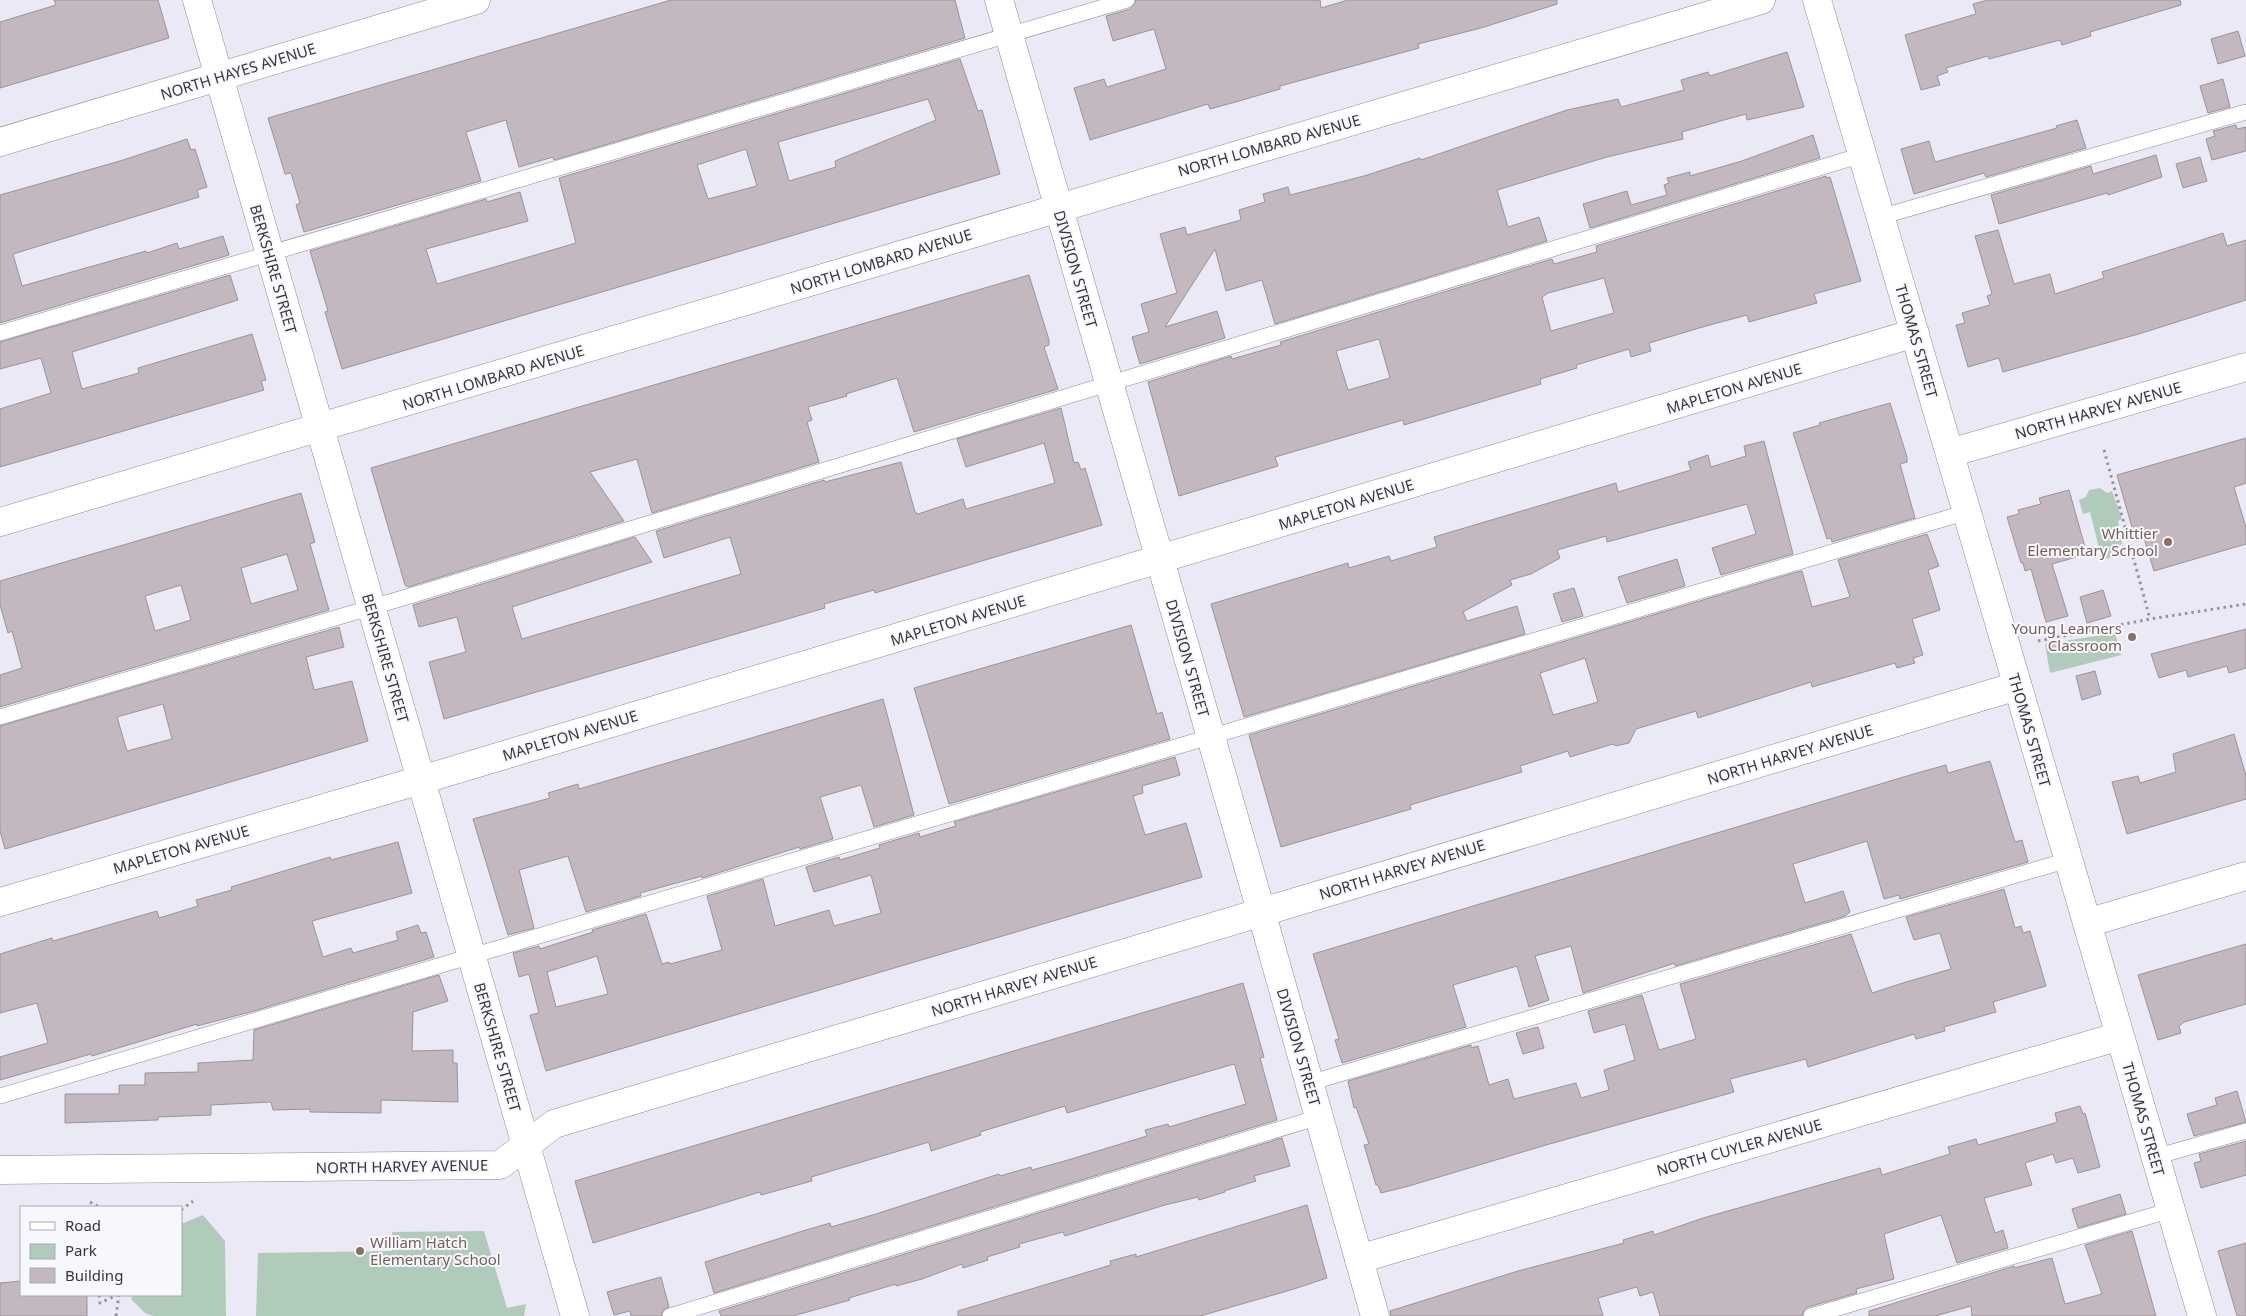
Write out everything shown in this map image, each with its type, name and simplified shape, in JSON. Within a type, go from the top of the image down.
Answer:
[{"type":"street","name":"BERKSHIRE STREET","points":[[197,0],[575,1316]]},
{"type":"street","name":"NORTH HAYES AVENUE","points":[[0,142],[476,0]]},
{"type":"street","name":"DIVISION STREET","points":[[1000,0],[1375,1316]]},
{"type":"street","name":"NORTH LOMBARD AVENUE","points":[[0,522],[320,429],[1759,0]]},
{"type":"street","name":"THOMAS STREET","points":[[1817,0],[2202,1316]]},
{"type":"street","name":"MAPLETON AVENUE","points":[[0,902],[421,780],[1915,333]]},
{"type":"street","name":"NORTH HARVEY AVENUE","points":[[1950,453],[2246,367]]},
{"type":"street","name":"NORTH HARVEY AVENUE","points":[[0,1170],[500,1164],[554,1124],[2017,686]]},
{"type":"street","points":[[2087,923],[2246,876]]},
{"type":"street","name":"NORTH CUYLER AVENUE","points":[[1359,1259],[2120,1036]]},
{"type":"lane","points":[[0,333],[1127,0]]},
{"type":"lane","points":[[1880,217],[2246,112]]},
{"type":"lane","points":[[0,717],[371,607],[1862,155]]},
{"type":"lane","points":[[0,1096],[1966,512]]},
{"type":"lane","points":[[1310,1083],[2068,860]]},
{"type":"lane","points":[[670,1316],[1319,1117]]},
{"type":"lane","points":[[2155,1158],[2246,1131]]},
{"type":"lane","points":[[1811,1316],[2171,1210]]},
{"type":"path","points":[[2104,450],[2150,618]]},
{"type":"path","points":[[2038,641],[2150,618],[2246,604]]},
{"type":"path","points":[[182,1209],[193,1201]]},
{"type":"path","points":[[90,1202],[97,1206]]},
{"type":"path","points":[[99,1296],[100,1303],[116,1296]]},
{"type":"path","points":[[116,1316],[118,1296]]},
{"type":"green space","points":[[2100,488],[2107,493],[2112,491],[2122,519],[2118,521],[2122,543],[2112,557],[2102,560],[2090,512],[2083,514],[2079,500],[2086,497],[2089,490]]},
{"type":"green space","points":[[2115,633],[2121,655],[2050,673],[2045,644]]},
{"type":"green space","points":[[203,1215],[225,1241],[226,1316],[153,1316],[145,1313],[131,1299],[132,1296],[182,1296],[182,1224]]},
{"type":"green space","points":[[484,1231],[507,1308],[526,1304],[524,1316],[256,1316],[258,1253],[392,1251],[392,1232]]},
{"type":"building","points":[[54,0],[158,0],[169,38],[0,88],[0,22],[56,5]]},
{"type":"building","points":[[671,0],[955,0],[965,38],[554,160],[553,157],[519,167],[506,120],[466,132],[481,181],[304,232],[296,205],[300,203],[291,173],[285,174],[268,118]]},
{"type":"building","points":[[1136,0],[1320,0],[1321,8],[1348,0],[1557,0],[1557,4],[1481,28],[1418,44],[1419,48],[1280,86],[1280,89],[1239,101],[1210,109],[1208,104],[1090,140],[1074,88],[1104,79],[1107,87],[1166,69],[1154,29],[1113,41],[1106,16],[1130,9]]},
{"type":"building","points":[[1988,0],[2180,0],[2181,5],[2090,32],[2091,36],[2062,45],[2060,40],[1989,59],[1988,56],[1946,68],[1948,72],[1937,76],[1940,85],[1921,90],[1905,35],[1976,14],[1973,4]]},
{"type":"building","points":[[2238,31],[2245,56],[2218,64],[2211,39]]},
{"type":"building","points":[[1787,52],[1804,107],[1747,120],[1746,114],[1682,132],[1683,139],[1607,157],[1497,190],[1508,227],[1539,217],[1547,241],[1275,324],[1262,280],[1226,291],[1215,249],[1165,327],[1217,311],[1225,338],[1140,364],[1132,337],[1149,332],[1141,304],[1177,293],[1160,234],[1185,227],[1187,235],[1241,220],[1239,210],[1265,202],[1263,194],[1288,187],[1290,195],[1364,176],[1420,158],[1421,160],[1567,110],[1618,99],[1621,107],[1684,90],[1681,80],[1708,72],[1710,76]]},
{"type":"building","points":[[960,59],[978,111],[982,110],[1000,174],[342,369],[325,312],[328,311],[310,251],[486,199],[487,202],[520,192],[528,221],[426,249],[437,284],[576,243],[559,178]],"holes":[[[928,99],[936,120],[835,161],[836,167],[789,181],[778,142]],[[746,149],[757,186],[708,199],[697,165]]]},
{"type":"building","points":[[2223,79],[2230,107],[2208,113],[2200,86]]},
{"type":"building","points":[[2077,120],[2086,148],[1986,177],[1984,173],[1914,194],[1901,149],[1929,141],[1935,162],[2057,128],[2056,126]]},
{"type":"building","points":[[2236,125],[2237,129],[2246,127],[2246,151],[2212,160],[2206,139],[2215,136],[2213,131]]},
{"type":"building","points":[[1813,135],[1820,158],[1590,228],[1583,204],[1627,191],[1631,205],[1667,195],[1664,185],[1669,183],[1667,178],[1690,172],[1690,176],[1742,161]]},
{"type":"building","points":[[187,139],[191,150],[195,149],[207,187],[197,190],[199,197],[13,254],[22,286],[146,251],[147,253],[177,243],[179,249],[223,236],[229,255],[0,323],[0,195],[120,161]]},
{"type":"building","points":[[2156,155],[2162,177],[2108,195],[2107,193],[1999,224],[1991,195],[2091,166],[2093,174]]},
{"type":"building","points":[[2200,157],[2207,181],[2183,188],[2176,164]]},
{"type":"building","points":[[1826,176],[1826,178],[1830,177],[1861,281],[1814,294],[1817,303],[1749,322],[1747,315],[1706,326],[1649,343],[1651,351],[1631,357],[1629,349],[1576,365],[1577,368],[1540,379],[1541,384],[1404,425],[1403,420],[1275,457],[1278,466],[1179,496],[1148,382],[1231,356],[1232,359],[1281,345],[1280,342],[1552,259],[1554,264],[1597,252],[1596,246]],"holes":[[[1604,278],[1614,313],[1551,331],[1542,297],[1548,293]],[[1379,339],[1390,378],[1348,390],[1336,351]]]},
{"type":"building","points":[[1998,230],[2014,284],[2050,274],[2055,294],[2104,278],[2102,272],[2223,233],[2227,246],[2246,240],[2246,300],[2142,333],[2003,372],[1999,358],[1968,367],[1956,325],[1965,323],[1962,313],[1990,305],[1987,296],[1992,294],[1975,236]]},
{"type":"building","points":[[230,275],[238,300],[72,352],[82,389],[139,373],[138,368],[252,334],[266,380],[261,381],[264,390],[0,467],[0,409],[51,393],[41,358],[0,369],[0,342]]},
{"type":"building","points":[[1029,275],[1049,340],[1049,345],[1044,347],[1058,389],[914,432],[897,378],[846,394],[847,396],[808,407],[812,420],[807,422],[819,462],[652,513],[637,459],[590,472],[624,521],[408,587],[405,585],[371,468]]},
{"type":"building","points":[[1890,403],[1907,457],[1907,462],[1900,464],[1915,518],[1832,542],[1831,538],[1827,539],[1793,433],[1820,425],[1819,423]]},
{"type":"building","points":[[1061,408],[1074,463],[1078,462],[1081,470],[1085,468],[1102,525],[875,593],[874,590],[824,604],[825,608],[444,719],[429,662],[466,652],[457,617],[419,627],[413,605],[635,537],[652,562],[512,607],[522,639],[741,574],[730,537],[664,558],[656,531],[824,480],[825,482],[901,462],[915,512],[918,514],[963,499],[966,509],[1055,483],[1044,443],[966,467],[957,439]]},
{"type":"building","points":[[2246,438],[2246,483],[2234,487],[2246,528],[2246,544],[2154,571],[2144,538],[2136,541],[2117,475]]},
{"type":"building","points":[[1764,441],[1793,554],[1721,575],[1712,548],[1756,534],[1747,504],[1607,542],[1606,536],[1557,550],[1560,558],[1531,574],[1510,580],[1512,585],[1463,612],[1467,621],[1517,606],[1525,634],[1244,717],[1211,604],[1348,563],[1349,568],[1389,556],[1391,561],[1437,547],[1434,537],[1616,483],[1618,492],[1691,470],[1688,462],[1708,455],[1711,467],[1746,456],[1744,446]]},
{"type":"building","points":[[2069,490],[2087,554],[2052,564],[2068,616],[2046,622],[2031,569],[2025,571],[2023,563],[2021,563],[2007,517],[2019,514],[2018,510],[2041,504],[2039,498]]},
{"type":"building","points":[[301,493],[315,542],[310,544],[329,610],[0,707],[0,675],[22,668],[12,631],[8,633],[0,605],[0,581]],"holes":[[[287,554],[298,590],[251,604],[241,568]],[[181,585],[191,620],[155,631],[145,596]]]},
{"type":"building","points":[[1927,534],[1939,566],[1928,570],[1940,610],[1912,619],[1923,655],[1913,658],[1915,663],[1897,668],[1895,663],[1812,687],[1811,682],[1698,718],[1696,711],[1636,729],[1629,743],[1616,746],[1613,744],[1570,757],[1568,751],[1520,766],[1522,772],[1410,805],[1411,809],[1281,847],[1249,735],[1797,572],[1802,571],[1812,607],[1850,597],[1838,560]],"holes":[[[1585,658],[1598,702],[1553,715],[1540,673]]]},
{"type":"building","points":[[1677,559],[1685,586],[1627,603],[1618,577]]},
{"type":"building","points":[[1574,588],[1583,616],[1562,622],[1553,594]]},
{"type":"building","points":[[2103,590],[2111,616],[2087,623],[2080,597]]},
{"type":"building","points":[[1131,625],[1157,714],[1162,712],[1170,739],[949,804],[914,688]]},
{"type":"building","points":[[339,627],[344,647],[306,657],[314,690],[352,681],[368,741],[5,849],[0,831],[0,726]],"holes":[[[163,704],[172,739],[127,751],[117,717]]]},
{"type":"building","points":[[2246,629],[2246,668],[2229,673],[2227,666],[2188,677],[2186,670],[2159,678],[2151,654]]},
{"type":"building","points":[[2095,671],[2101,694],[2082,700],[2076,676]]},
{"type":"building","points":[[883,699],[914,815],[874,827],[861,785],[820,797],[833,839],[800,849],[799,847],[702,878],[702,876],[640,893],[641,896],[586,912],[568,856],[519,870],[534,928],[508,935],[473,819],[550,798],[548,793],[578,784],[579,789]]},
{"type":"building","points":[[2234,734],[2246,776],[2246,799],[2127,834],[2112,782],[2138,776],[2140,783],[2176,772],[2173,754]]},
{"type":"building","points":[[1175,757],[1180,775],[1142,786],[1143,793],[1133,796],[1145,835],[1186,823],[1202,877],[546,1071],[530,1015],[539,1013],[529,974],[519,977],[513,953],[539,946],[540,949],[593,932],[592,930],[646,914],[662,964],[669,962],[670,964],[722,950],[707,896],[763,879],[775,926],[829,910],[834,926],[881,913],[871,875],[814,892],[806,867],[839,857],[840,860],[880,848],[879,845],[919,833],[920,837],[956,826],[954,822]],"holes":[[[597,956],[608,994],[556,1007],[547,972]]]},
{"type":"building","points":[[1990,761],[2015,842],[2022,840],[2028,862],[1900,899],[1899,895],[1884,899],[1867,841],[1793,864],[1805,903],[1843,891],[1850,912],[1845,916],[1675,966],[1675,963],[1583,993],[1571,946],[1535,956],[1549,1000],[1529,1007],[1517,966],[1453,985],[1466,1027],[1342,1063],[1335,1040],[1339,1039],[1313,954],[1917,773],[1946,765],[1948,773]]},
{"type":"building","points":[[398,842],[412,893],[312,921],[323,957],[351,948],[353,953],[398,940],[396,932],[418,925],[421,933],[426,932],[434,957],[254,1011],[197,1026],[197,1024],[92,1056],[91,1054],[0,1080],[0,1057],[48,1043],[37,1003],[0,1013],[0,954],[52,938],[53,941],[157,911],[159,918],[198,906],[196,900],[232,890],[231,887],[330,857],[331,860]]},
{"type":"building","points":[[2004,889],[2015,928],[2021,926],[2023,933],[2030,931],[2046,986],[1993,1002],[1996,1012],[1944,1027],[1945,1031],[1916,1039],[1914,1034],[1808,1067],[1806,1059],[1730,1079],[1734,1092],[1409,1186],[1381,1193],[1378,1185],[1376,1185],[1364,1145],[1369,1144],[1356,1107],[1354,1108],[1348,1081],[1471,1045],[1471,1048],[1478,1046],[1489,1085],[1508,1079],[1514,1099],[1576,1083],[1581,1098],[1609,1090],[1604,1070],[1635,1060],[1625,1024],[1594,1033],[1588,1011],[1642,995],[1659,1050],[1696,1039],[1680,984],[1851,934],[1872,993],[1951,969],[1940,933],[1914,940],[1906,917]]},
{"type":"building","points":[[2246,944],[2246,1004],[2184,1022],[2179,1026],[2181,1033],[2158,1040],[2138,975]]},
{"type":"building","points":[[439,975],[448,1001],[413,1012],[412,1051],[453,1050],[453,1063],[457,1063],[458,1102],[381,1100],[381,1113],[310,1112],[310,1109],[273,1110],[271,1102],[211,1105],[211,1115],[158,1117],[158,1120],[65,1123],[65,1094],[119,1094],[119,1085],[145,1085],[145,1073],[198,1072],[198,1063],[253,1060],[254,1030]]},
{"type":"building","points":[[1243,983],[1264,1057],[1260,1058],[1277,1120],[714,1293],[705,1262],[830,1223],[831,1227],[876,1214],[999,1174],[1000,1176],[1031,1167],[1032,1170],[1068,1160],[1147,1136],[1145,1130],[1168,1124],[1169,1127],[1246,1104],[1235,1066],[1234,1064],[1067,1113],[1065,1106],[980,1132],[981,1135],[931,1151],[929,1142],[811,1177],[812,1181],[761,1195],[760,1192],[593,1243],[575,1181]]},
{"type":"building","points":[[1538,1027],[1544,1048],[1523,1054],[1516,1033]]},
{"type":"building","points":[[2237,1091],[2246,1122],[2194,1136],[2187,1114],[2217,1105],[2215,1098]]},
{"type":"building","points":[[2080,1106],[2083,1114],[2085,1113],[2100,1167],[2078,1173],[2073,1158],[2056,1163],[2053,1154],[2025,1163],[2032,1185],[1984,1198],[1995,1233],[2003,1230],[2008,1248],[1957,1263],[1941,1215],[1884,1234],[1894,1279],[1856,1289],[1857,1293],[1808,1307],[1804,1310],[1802,1316],[1660,1316],[1653,1292],[1640,1296],[1637,1287],[1598,1298],[1603,1316],[1391,1316],[1390,1311],[1518,1271],[1624,1243],[1623,1240],[1653,1231],[1654,1235],[1703,1218],[1880,1168],[1882,1175],[1950,1154],[1948,1147],[1976,1139],[1978,1145],[2055,1123],[2057,1121],[2055,1113]]},
{"type":"building","points":[[1282,1138],[1290,1166],[1254,1176],[1256,1181],[1199,1200],[1198,1197],[1165,1205],[1065,1236],[1063,1232],[1019,1244],[1020,1247],[987,1257],[988,1260],[963,1268],[962,1264],[922,1279],[896,1286],[896,1284],[849,1298],[850,1300],[793,1316],[721,1316],[719,1311]]},
{"type":"building","points":[[2246,1141],[2246,1175],[2201,1188],[2194,1163],[2201,1161],[2199,1154]]},
{"type":"building","points":[[2120,1194],[2126,1214],[2078,1228],[2072,1209]]},
{"type":"building","points":[[1307,1205],[1327,1278],[1294,1289],[1200,1316],[958,1316],[958,1311],[1111,1265],[1110,1261],[1136,1254],[1136,1257]]},
{"type":"building","points":[[2132,1231],[2156,1316],[1972,1316],[1971,1306],[1935,1316],[1869,1316],[1869,1311],[2014,1266],[2014,1268],[2052,1258],[2065,1304],[2102,1294],[2085,1245]]},
{"type":"building","points":[[2246,1243],[2246,1316],[2237,1316],[2218,1251]]},
{"type":"building","points":[[661,1277],[669,1307],[663,1310],[661,1316],[631,1316],[630,1311],[614,1315],[607,1292]]},
{"type":"building","points":[[20,1281],[20,1296],[87,1296],[87,1316],[0,1316],[0,1283]]},
{"type":"place","name":"Whittier Elementary School","points":[[2168,542]]},
{"type":"place","name":"Young Learners Classroom","points":[[2132,637]]},
{"type":"place","name":"William Hatch Elementary School","points":[[360,1251]]}]
